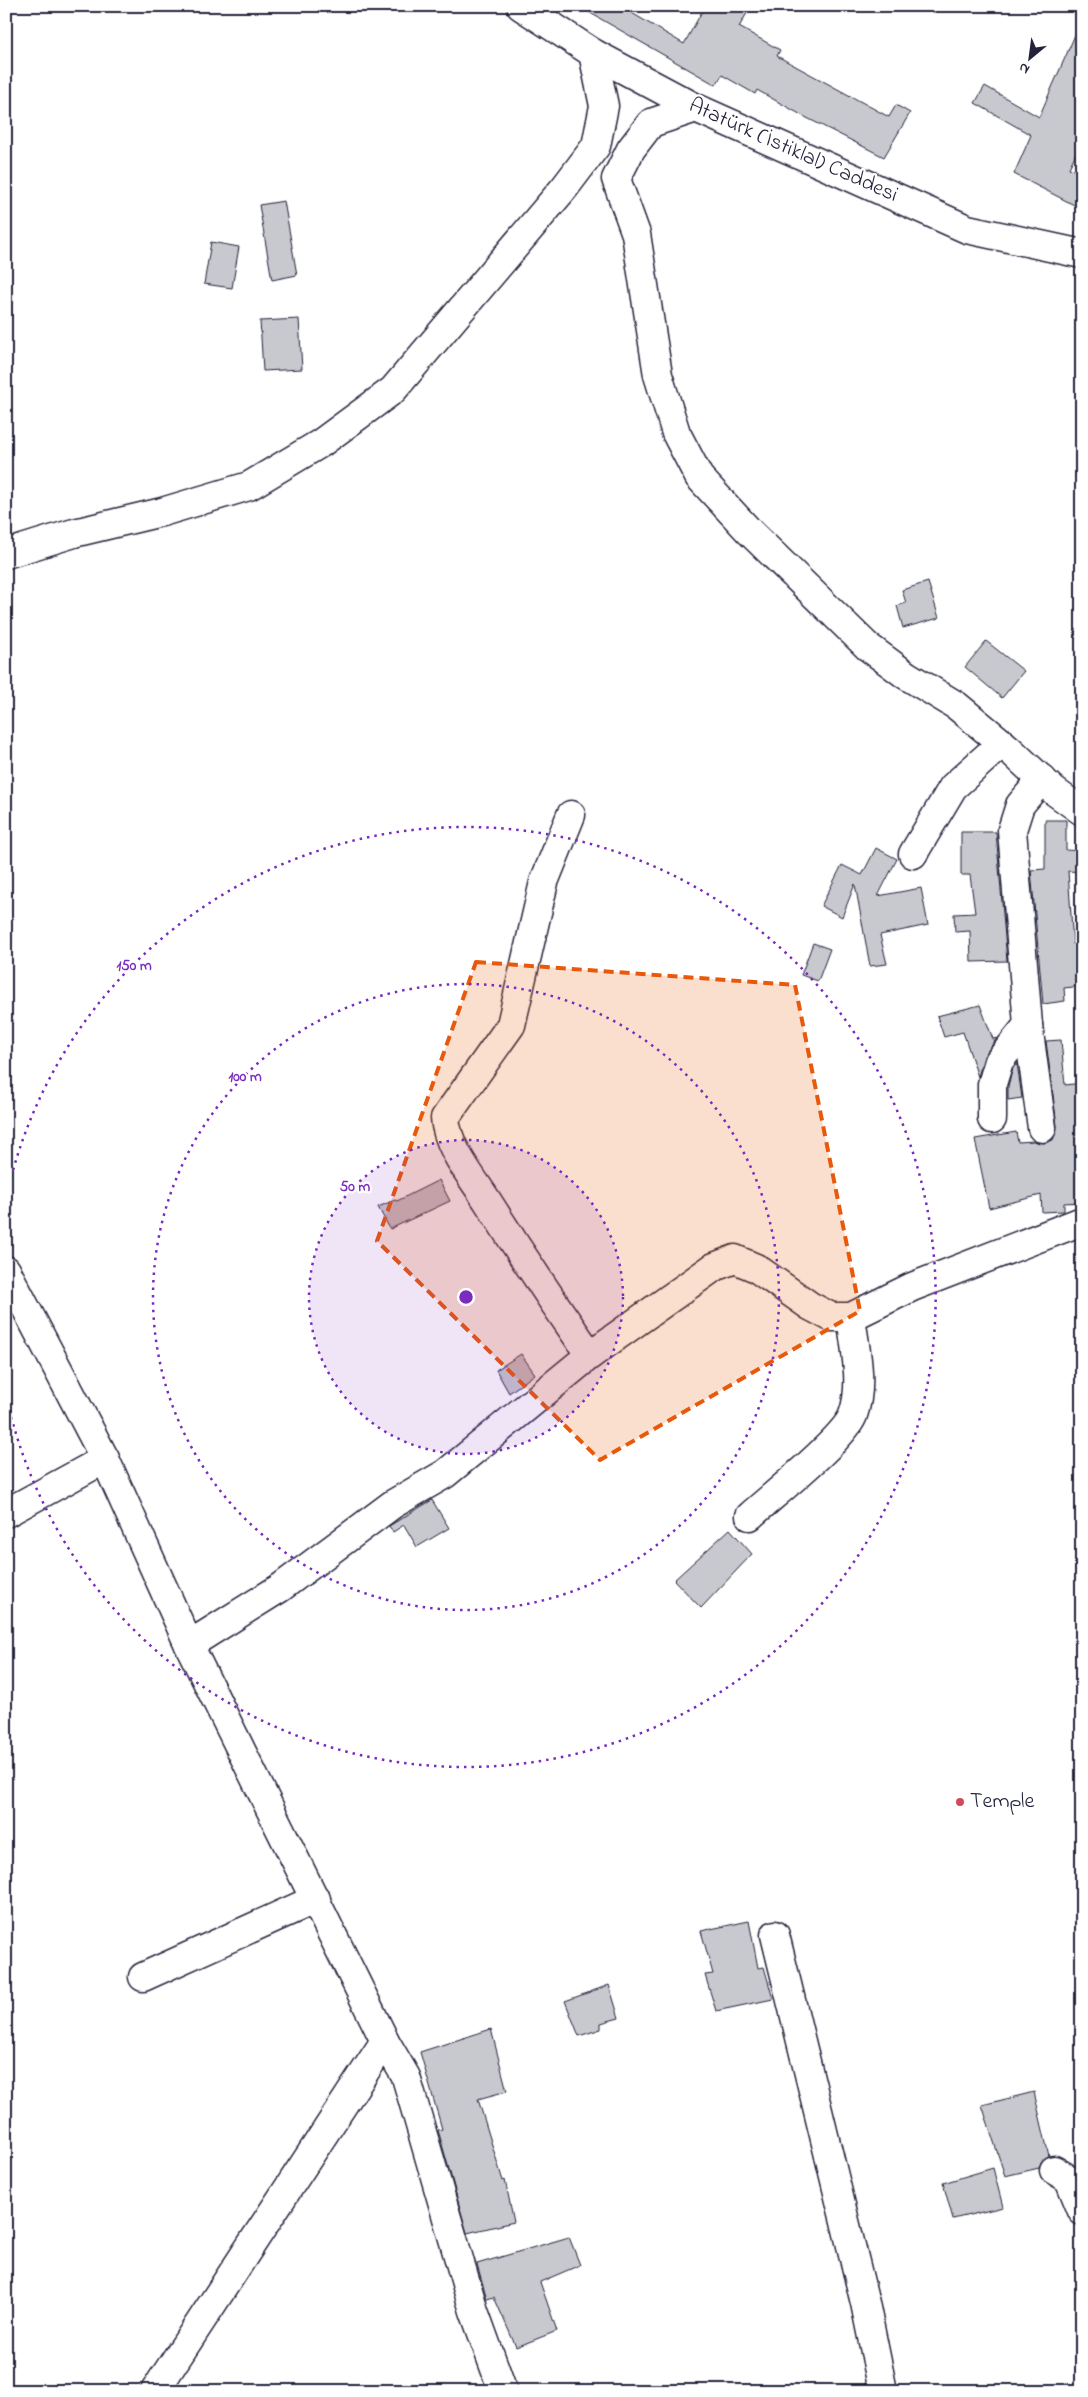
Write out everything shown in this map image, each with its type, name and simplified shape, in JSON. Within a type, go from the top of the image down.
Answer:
[{"type":"street","name":"Atatürk (İstiklal) Caddesi","points":[[537,10],[592,53],[696,108],[967,229],[1082,254]]},
{"type":"street","points":[[6,554],[74,533],[162,512],[249,486],[320,443],[393,390],[565,187],[596,146],[604,106],[592,53]]},
{"type":"street","points":[[696,108],[651,123],[631,149],[616,179],[636,234],[658,375],[676,433],[700,477],[749,530],[867,646],[906,675],[957,706],[1082,811]]},
{"type":"street","points":[[913,854],[953,787],[1002,743]]},
{"type":"street","points":[[1042,779],[1020,805],[1012,830],[1028,1026],[1042,1128]]},
{"type":"street","points":[[570,815],[544,882],[510,1025],[446,1118],[446,1132],[530,1268],[590,1356]]},
{"type":"street","points":[[992,1119],[992,1084],[999,1061],[1028,1026]]},
{"type":"street","points":[[189,1645],[280,1588],[393,1504],[445,1474],[590,1356],[714,1267],[735,1259],[756,1268],[810,1306],[831,1317],[851,1317],[912,1287],[1082,1221]]},
{"type":"street","points":[[6,1270],[105,1459],[189,1645],[385,2041],[406,2077],[474,2310],[503,2391]]},
{"type":"street","points":[[750,1516],[834,1441],[853,1416],[859,1386],[851,1317]]},
{"type":"street","points":[[6,1512],[105,1459]]},
{"type":"street","points":[[143,1977],[316,1899]]},
{"type":"street","points":[[775,1935],[862,2294],[883,2391]]},
{"type":"street","points":[[155,2391],[385,2041]]},
{"type":"street","points":[[1054,2170],[1069,2179],[1082,2210]]},
{"type":"highlighted area","points":[[476,962],[795,985],[860,1311],[600,1460],[377,1241]]},
{"type":"building","points":[[578,6],[620,6],[684,44],[705,6],[751,6],[739,27],[780,50],[777,56],[889,117],[896,105],[910,113],[884,157],[757,90],[755,94],[722,75],[716,85]]},
{"type":"building","points":[[1082,19],[1082,140],[1069,168],[1082,174],[1082,209],[1014,174],[1031,135],[975,103],[985,86],[1039,117]]},
{"type":"building","points":[[284,201],[297,275],[272,280],[259,205]]},
{"type":"building","points":[[211,242],[239,247],[232,288],[204,284]]},
{"type":"building","points":[[299,319],[302,369],[263,371],[260,321]]},
{"type":"building","points":[[928,582],[939,618],[903,628],[897,606],[906,603],[902,590]]},
{"type":"building","points":[[986,641],[1024,671],[1002,698],[965,667]]},
{"type":"building","points":[[1045,820],[1066,820],[1066,850],[1082,851],[1082,872],[1068,871],[1073,944],[1077,944],[1082,986],[1064,988],[1065,1001],[1043,1004],[1031,870],[1045,869]]},
{"type":"building","points":[[961,832],[996,832],[1007,961],[971,962],[970,931],[955,932],[954,914],[975,913],[970,875],[961,875]]},
{"type":"building","points":[[876,848],[897,859],[878,896],[921,888],[928,925],[880,935],[887,964],[870,966],[855,884],[842,917],[821,906],[842,865],[862,875]]},
{"type":"building","points":[[813,943],[830,949],[818,981],[801,975]]},
{"type":"building","points":[[980,1005],[993,1039],[997,1038],[984,1056],[978,1077],[963,1032],[944,1037],[937,1016]]},
{"type":"building","points":[[1061,1040],[1065,1085],[1082,1083],[1082,1202],[1064,1203],[1064,1211],[1042,1212],[1041,1195],[989,1208],[975,1139],[1016,1132],[1018,1142],[1034,1141],[1044,1143],[1053,1140],[1057,1126],[1046,1041]]},
{"type":"building","points":[[1017,1063],[1022,1098],[1008,1100],[1008,1086],[1013,1068]]},
{"type":"building","points":[[439,1180],[450,1201],[390,1229],[378,1207],[395,1200],[397,1201]]},
{"type":"building","points":[[521,1354],[535,1374],[509,1393],[496,1370]]},
{"type":"building","points":[[432,1500],[449,1528],[417,1547],[404,1525],[393,1532],[389,1526]]},
{"type":"building","points":[[730,1529],[752,1554],[701,1608],[674,1580]]},
{"type":"building","points":[[749,1921],[758,1968],[764,1967],[773,1999],[716,2011],[705,1975],[713,1974],[701,1931]]},
{"type":"building","points":[[609,1985],[619,2018],[601,2023],[601,2029],[579,2036],[565,2001]]},
{"type":"building","points":[[491,2029],[507,2091],[478,2099],[503,2181],[505,2180],[514,2222],[467,2233],[438,2130],[442,2129],[420,2052]]},
{"type":"building","points":[[1034,2092],[1049,2156],[1041,2162],[1039,2168],[1005,2176],[982,2105]]},
{"type":"building","points":[[993,2168],[1003,2207],[953,2219],[943,2183]]},
{"type":"building","points":[[569,2237],[580,2265],[540,2282],[557,2331],[516,2347],[494,2297],[487,2299],[477,2264]]},
{"type":"place","name":"Temple","points":[[960,1802]]}]
